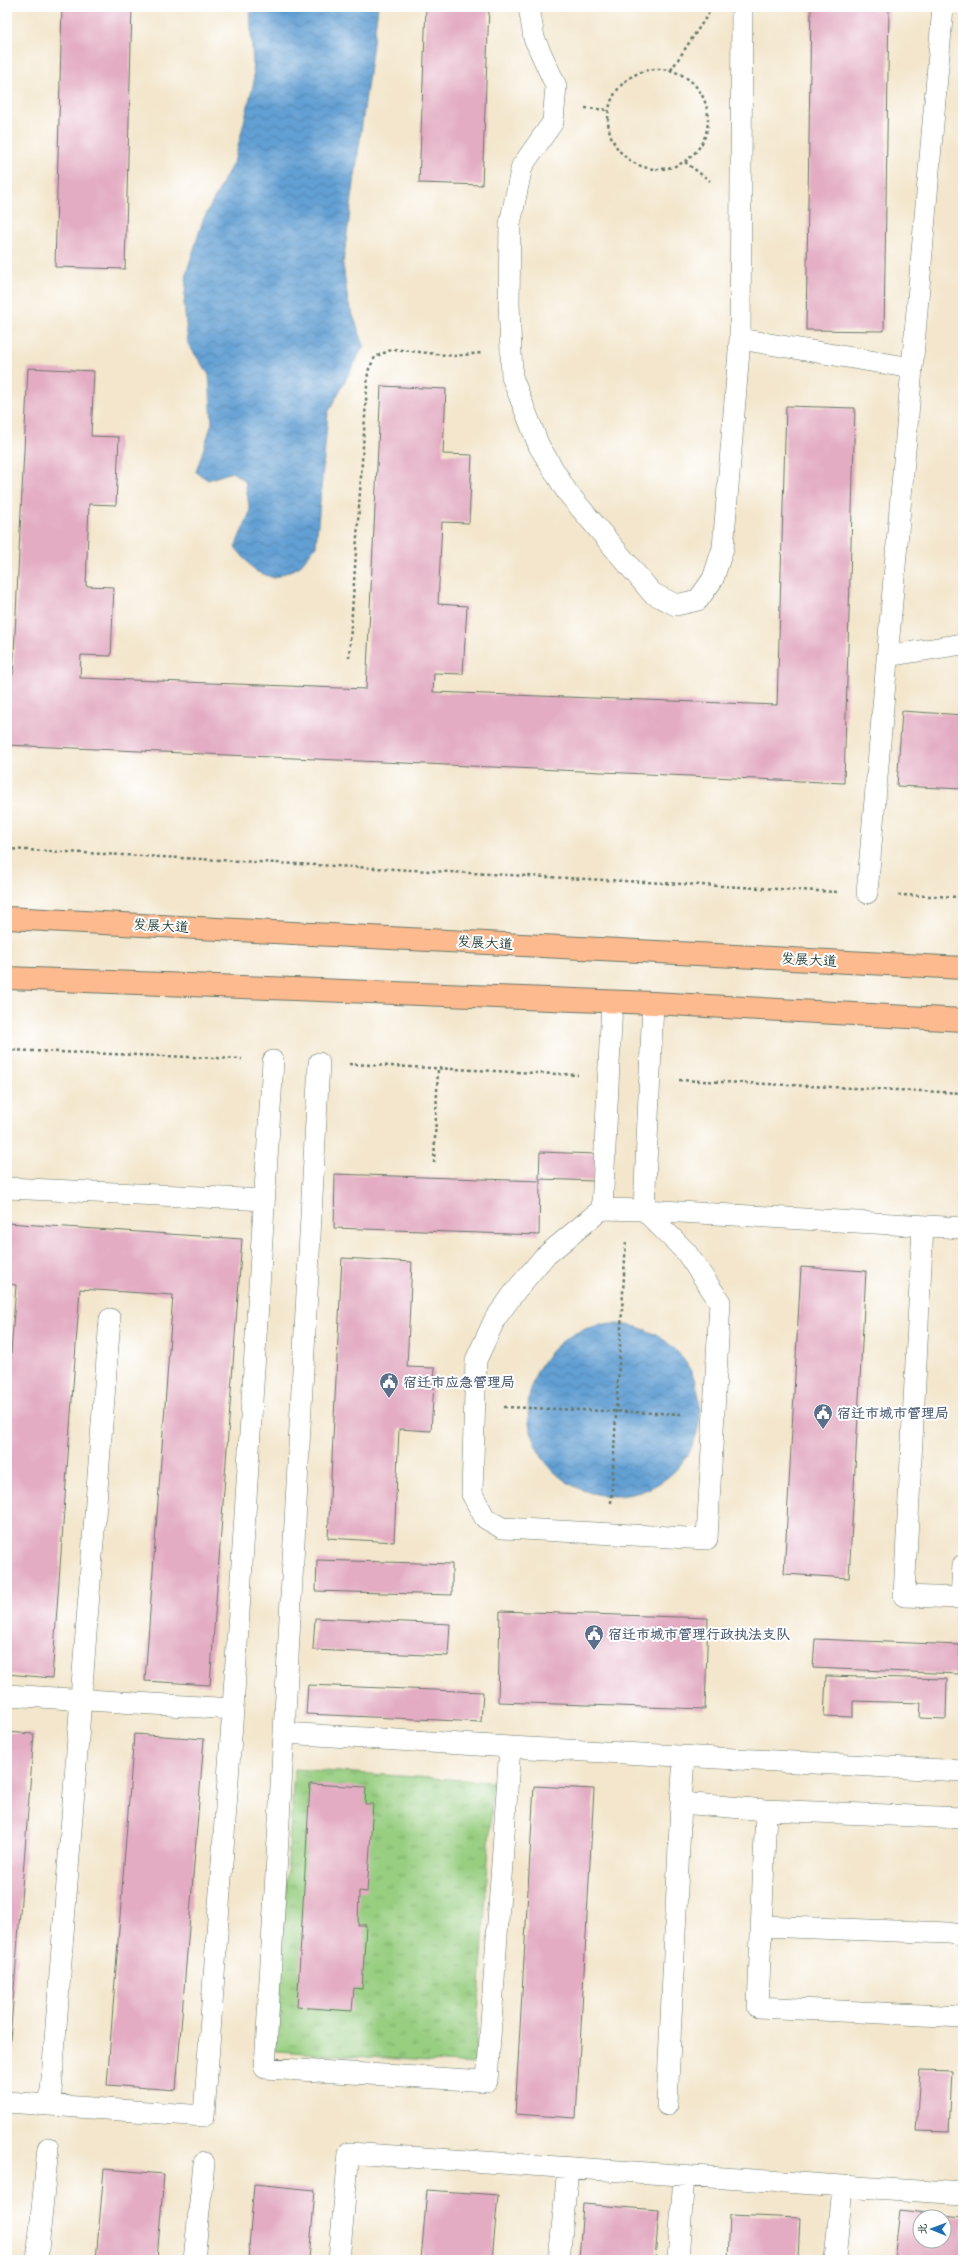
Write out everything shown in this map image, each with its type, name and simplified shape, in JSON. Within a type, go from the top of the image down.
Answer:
[{"type":"main road","name":"发展大道","points":[[7,918],[963,968]]},
{"type":"main road","points":[[7,978],[612,1003],[653,1003],[963,1020]]},
{"type":"lane","points":[[529,7],[534,38],[556,86],[553,122],[522,166],[510,224],[510,316],[512,377],[539,446],[567,492],[625,563],[652,592],[676,605],[698,600],[714,579],[723,548],[740,339],[742,7]]},
{"type":"lane","points":[[867,893],[942,7]]},
{"type":"lane","points":[[740,339],[912,368]]},
{"type":"lane","points":[[888,656],[963,644]]},
{"type":"lane","points":[[602,1209],[612,1003]]},
{"type":"lane","points":[[636,1210],[649,1078],[653,1003]]},
{"type":"lane","points":[[7,2102],[204,2116],[233,1709],[273,1061]]},
{"type":"lane","points":[[319,1063],[265,2068],[487,2081],[510,1747]]},
{"type":"lane","points":[[7,1188],[264,1200]]},
{"type":"lane","points":[[636,1210],[686,1252],[720,1302],[706,1539],[502,1528],[485,1518],[472,1494],[476,1360],[483,1341],[494,1320],[544,1257],[602,1209],[636,1210],[963,1228]]},
{"type":"lane","points":[[924,1226],[904,1596],[961,1598],[963,1565]]},
{"type":"lane","points":[[50,2105],[110,1319]]},
{"type":"lane","points":[[7,1695],[233,1709]]},
{"type":"lane","points":[[284,1733],[684,1757],[963,1771]]},
{"type":"lane","points":[[667,2105],[684,1757]]},
{"type":"lane","points":[[681,1802],[766,1810],[963,1818]]},
{"type":"lane","points":[[766,1810],[758,2007],[963,2018]]},
{"type":"lane","points":[[761,1926],[949,1933],[963,1936]]},
{"type":"lane","points":[[37,2260],[48,2148]]},
{"type":"lane","points":[[339,2260],[349,2153],[963,2194]]},
{"type":"lane","points":[[194,2260],[204,2163]]},
{"type":"lane","points":[[559,2260],[568,2168]]},
{"type":"lane","points":[[678,2260],[684,2176]]},
{"type":"lane","points":[[835,2260],[842,2186]]},
{"type":"path","points":[[671,70],[713,7]]},
{"type":"path","points":[[655,69],[671,70],[687,78],[699,89],[706,104],[709,121],[702,142],[697,151],[685,162],[669,168],[653,170],[637,165],[623,156],[614,143],[608,127],[609,110],[614,95],[625,82],[639,73],[655,69]]},
{"type":"path","points":[[349,658],[368,371],[375,357],[392,349],[454,356],[481,353],[510,316]]},
{"type":"path","points":[[7,849],[963,897]]},
{"type":"path","points":[[7,1050],[273,1061]]},
{"type":"path","points":[[319,1063],[608,1076]]},
{"type":"path","points":[[434,1163],[438,1068]]},
{"type":"path","points":[[649,1078],[963,1093]]},
{"type":"path","points":[[611,1505],[621,1319],[636,1210]]},
{"type":"path","points":[[524,1408],[688,1414]]},
{"type":"green space","points":[[294,1769],[493,1782],[475,2064],[276,2051]]},
{"type":"water","points":[[259,7],[378,7],[343,264],[348,302],[364,345],[328,413],[316,546],[299,567],[274,578],[255,571],[235,547],[250,512],[245,481],[232,472],[208,480],[196,472],[212,423],[209,375],[188,344],[184,304],[187,271],[203,220],[235,159],[254,81],[250,13]]},
{"type":"water","points":[[606,1324],[622,1324],[639,1327],[655,1334],[669,1343],[681,1355],[690,1369],[697,1385],[700,1410],[699,1427],[694,1443],[681,1465],[669,1477],[655,1486],[639,1493],[622,1496],[606,1496],[589,1493],[573,1486],[559,1477],[547,1465],[538,1451],[531,1435],[528,1418],[528,1402],[531,1385],[538,1369],[547,1355],[559,1343],[573,1334],[589,1327]]},
{"type":"building","points":[[62,7],[132,7],[125,269],[55,267]]},
{"type":"building","points":[[426,7],[489,7],[482,185],[419,183]]},
{"type":"building","points":[[811,7],[889,7],[884,331],[806,330]]},
{"type":"building","points":[[28,368],[94,371],[91,436],[119,437],[116,505],[89,504],[86,586],[114,587],[111,656],[81,655],[80,678],[366,689],[381,386],[446,389],[443,454],[472,455],[469,523],[442,522],[438,604],[467,606],[463,674],[434,673],[433,692],[777,705],[786,406],[855,408],[844,783],[7,745],[7,675],[13,675]]},
{"type":"building","points":[[902,711],[963,715],[963,789],[897,786]]},
{"type":"building","points":[[540,1152],[596,1154],[594,1181],[539,1179]]},
{"type":"building","points":[[335,1174],[540,1181],[539,1235],[334,1228]]},
{"type":"building","points":[[7,1223],[242,1239],[210,1685],[145,1681],[173,1295],[80,1289],[52,1678],[7,1674],[7,1408],[16,1285],[7,1284]]},
{"type":"building","points":[[342,1258],[412,1262],[407,1367],[435,1368],[431,1431],[399,1429],[394,1542],[328,1538]]},
{"type":"building","points":[[801,1267],[866,1271],[849,1578],[784,1574]]},
{"type":"building","points":[[317,1560],[452,1564],[452,1595],[316,1591]]},
{"type":"building","points":[[500,1611],[708,1618],[705,1709],[498,1702]]},
{"type":"building","points":[[315,1618],[450,1624],[448,1656],[313,1650]]},
{"type":"building","points":[[815,1639],[960,1645],[959,1674],[813,1668]]},
{"type":"building","points":[[826,1676],[947,1679],[946,1719],[920,1718],[921,1703],[853,1701],[853,1717],[824,1716]]},
{"type":"building","points":[[308,1685],[483,1692],[481,1722],[306,1714]]},
{"type":"building","points":[[7,1732],[34,1734],[8,2066],[7,2066]]},
{"type":"building","points":[[134,1734],[204,1739],[176,2090],[107,2085]]},
{"type":"building","points":[[310,1784],[366,1787],[365,1804],[373,1804],[367,1892],[359,1891],[358,1925],[366,1925],[362,1989],[354,1988],[352,2011],[297,2007]]},
{"type":"building","points":[[534,1786],[594,1789],[576,2118],[515,2114]]},
{"type":"building","points":[[920,2070],[952,2071],[949,2132],[916,2131]]},
{"type":"building","points":[[104,2169],[164,2174],[157,2260],[96,2260]]},
{"type":"building","points":[[254,2184],[315,2190],[309,2260],[248,2260]]},
{"type":"building","points":[[427,2190],[498,2195],[492,2260],[421,2260]]},
{"type":"building","points":[[583,2204],[659,2210],[655,2260],[579,2260]]},
{"type":"building","points":[[900,2210],[912,2211],[912,2249],[952,2249],[952,2216],[963,2217],[963,2260],[894,2260]]},
{"type":"building","points":[[730,2215],[800,2218],[798,2260],[728,2260]]},
{"type":"place","name":"宿迁市应急管理局","points":[[389,1399]]},
{"type":"place","name":"宿迁市城市管理局","points":[[823,1430]]},
{"type":"place","name":"宿迁市城市管理行政执法支队","points":[[594,1651]]}]
